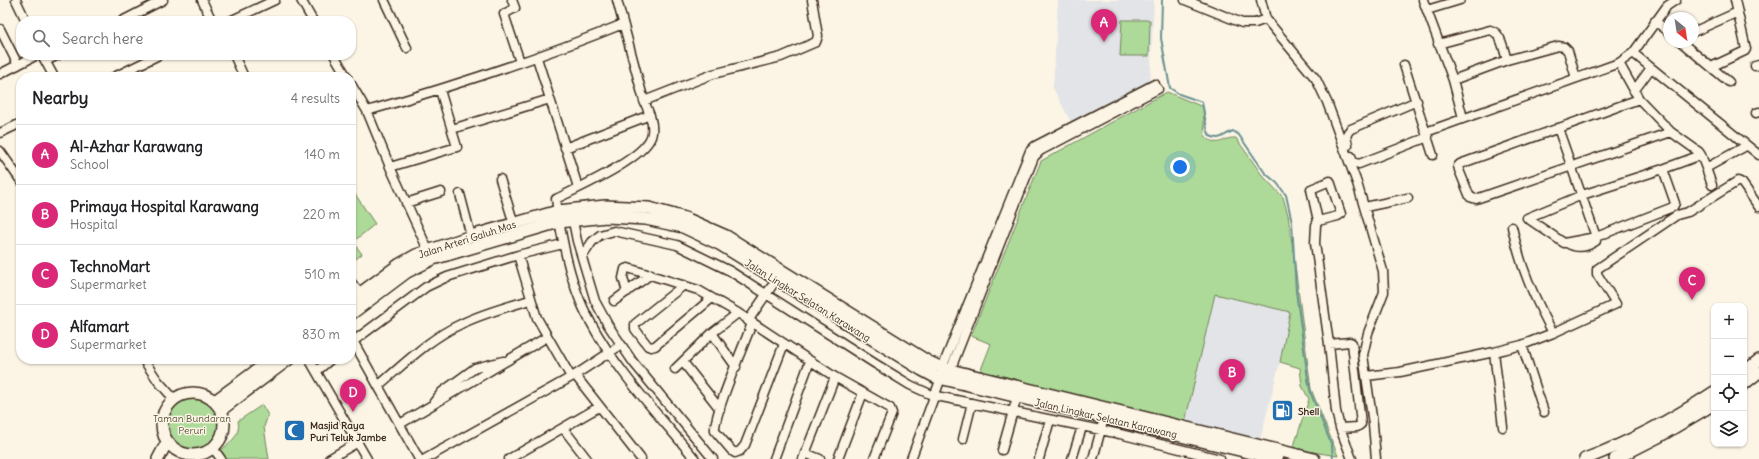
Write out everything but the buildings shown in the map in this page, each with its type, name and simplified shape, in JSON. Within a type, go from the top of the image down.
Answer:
[{"type":"main road","name":"Jalan Lingkar Selatan Karawang","points":[[572,215],[605,206],[649,208],[685,218],[726,236],[812,296]]},
{"type":"main road","name":"Jalan Arteri Galuh Mas","points":[[356,297],[400,264],[428,250],[514,224],[572,215]]},
{"type":"main road","name":"Jalan Lingkar Selatan Karawang","points":[[572,215],[646,219],[683,227],[721,245],[776,280],[812,296],[894,338],[945,372],[1017,397],[1274,459]]},
{"type":"main road","points":[[356,310],[407,272],[434,259],[558,216]]},
{"type":"main road","points":[[1747,370],[1759,360]]},
{"type":"main road","points":[[218,406],[266,364]]},
{"type":"main road","points":[[218,406],[282,364]]},
{"type":"main road","name":"Jalan Lingkar Selatan Karawang","points":[[945,372],[1314,459]]},
{"type":"main road","points":[[1747,382],[1759,372]]},
{"type":"main road","points":[[190,392],[199,393],[208,396],[218,406],[224,418],[222,435],[213,448],[198,455],[180,456],[167,442],[162,434],[162,419],[167,406],[174,399],[190,392]]},
{"type":"main road","points":[[1585,459],[1615,447],[1658,426],[1711,394]]},
{"type":"main road","points":[[1615,459],[1660,436],[1711,406]]},
{"type":"main road","points":[[158,459],[167,442]]},
{"type":"street","points":[[16,0],[24,16]]},
{"type":"street","points":[[142,0],[147,8]]},
{"type":"street","points":[[132,16],[163,0]]},
{"type":"street","points":[[202,0],[210,16]]},
{"type":"street","points":[[241,16],[275,0]]},
{"type":"street","points":[[301,0],[310,16]]},
{"type":"street","points":[[384,0],[407,48]]},
{"type":"street","points":[[512,0],[515,8],[504,14],[520,62]]},
{"type":"street","points":[[617,0],[644,101],[650,115],[652,129],[651,137],[647,143],[619,166],[556,199],[558,216],[563,244],[587,315],[610,353],[628,378],[695,459]]},
{"type":"street","points":[[644,101],[713,74],[781,57],[816,42],[818,36],[812,0]]},
{"type":"street","points":[[1184,0],[1242,23],[1255,23],[1266,19]]},
{"type":"street","points":[[1261,0],[1266,19],[1316,79],[1347,152],[1365,207],[1383,271],[1384,292],[1366,340],[1363,355],[1374,424],[1376,459]]},
{"type":"street","points":[[1423,0],[1438,44],[1453,80],[1463,118]]},
{"type":"street","points":[[1427,10],[1460,0]]},
{"type":"street","points":[[1417,101],[1351,129],[1346,136],[1353,162],[1359,164],[1463,118],[1619,63],[1633,53],[1667,6],[1676,0]]},
{"type":"street","points":[[1711,67],[1745,51],[1746,47],[1734,0]]},
{"type":"street","points":[[1699,29],[1738,12]]},
{"type":"street","points":[[1655,21],[1663,27]]},
{"type":"street","points":[[367,111],[440,90],[520,62],[537,58],[623,24]]},
{"type":"street","points":[[0,29],[18,65]]},
{"type":"street","points":[[1438,44],[1490,30],[1495,31],[1499,36],[1507,60]]},
{"type":"street","points":[[1453,80],[1507,60],[1558,46],[1564,46],[1568,51],[1576,78]]},
{"type":"street","points":[[1688,48],[1729,82]]},
{"type":"street","points":[[1633,53],[1759,155]]},
{"type":"street","points":[[537,58],[578,187]]},
{"type":"street","points":[[0,74],[28,60]]},
{"type":"street","points":[[45,60],[51,72]]},
{"type":"street","points":[[124,72],[149,60]]},
{"type":"street","points":[[236,60],[242,72]]},
{"type":"street","points":[[337,60],[344,72]]},
{"type":"street","points":[[1619,63],[1639,99],[1671,132],[1700,152],[1712,185]]},
{"type":"street","points":[[1404,65],[1417,101],[1433,155]]},
{"type":"street","points":[[1634,91],[1651,68]]},
{"type":"street","points":[[911,459],[952,354],[1034,157],[1040,151],[1156,86]]},
{"type":"street","points":[[390,167],[457,147],[440,90]]},
{"type":"street","points":[[356,92],[367,111],[390,167],[428,250]]},
{"type":"street","points":[[452,129],[550,99]]},
{"type":"street","points":[[1639,99],[1460,164],[1458,166],[1459,170],[1470,197],[1476,199],[1671,132]]},
{"type":"street","points":[[565,148],[650,115]]},
{"type":"street","points":[[0,133],[16,125]]},
{"type":"street","points":[[1558,128],[1596,237]]},
{"type":"street","points":[[1706,168],[1746,146]]},
{"type":"street","points":[[0,151],[16,174]]},
{"type":"street","points":[[1663,169],[1675,203],[1673,207],[1596,237],[1564,243],[1527,218],[1582,195],[1663,169],[1700,154]]},
{"type":"street","points":[[500,179],[514,224]]},
{"type":"street","points":[[1318,221],[1341,214],[1330,181],[1312,189],[1318,221],[1316,225],[1315,243],[1329,344],[1336,411],[1340,428],[1352,459]]},
{"type":"street","points":[[1366,376],[1400,372],[1494,352],[1522,345],[1553,333],[1616,304],[1597,274],[1597,269],[1677,215],[1688,212],[1738,181],[1742,183],[1759,207]]},
{"type":"street","points":[[406,203],[441,192]]},
{"type":"street","points":[[460,194],[471,236]]},
{"type":"street","points":[[1365,207],[1408,198]]},
{"type":"street","points":[[572,215],[577,240],[595,302],[608,325],[633,362],[713,459]]},
{"type":"street","points":[[1512,227],[1518,256],[1527,281],[1553,333]]},
{"type":"street","points":[[582,257],[592,242],[600,235],[614,231],[677,245],[730,271],[898,378],[936,396],[1100,430],[1198,456],[1220,459]]},
{"type":"street","points":[[356,339],[432,283],[518,255],[563,244]]},
{"type":"street","points":[[518,255],[530,300],[547,337],[573,376],[640,459]]},
{"type":"street","points":[[627,292],[623,275],[626,268],[651,274],[698,290],[738,313],[810,361],[890,408],[892,413],[874,459]]},
{"type":"street","points":[[614,301],[651,274]]},
{"type":"street","points":[[776,280],[750,322],[736,367],[720,409],[715,431],[735,453],[740,451],[745,446],[784,344]]},
{"type":"street","points":[[684,285],[635,324],[635,329],[648,346],[655,346],[712,298]]},
{"type":"street","points":[[356,289],[360,294]]},
{"type":"street","points":[[378,386],[410,359],[446,332],[478,317],[530,300]]},
{"type":"street","points":[[675,369],[712,333],[738,313]]},
{"type":"street","points":[[712,333],[736,367]]},
{"type":"street","points":[[400,424],[547,337]]},
{"type":"street","points":[[1329,344],[1352,343],[1360,424],[1357,427],[1340,428]]},
{"type":"street","points":[[424,459],[573,376],[621,345]]},
{"type":"street","points":[[1522,345],[1544,412]]},
{"type":"street","points":[[356,349],[419,459]]},
{"type":"street","points":[[1494,352],[1503,427]]},
{"type":"street","points":[[774,459],[810,361]]},
{"type":"street","points":[[682,362],[720,409]]},
{"type":"street","points":[[146,364],[158,381],[174,399]]},
{"type":"street","points":[[312,364],[367,459]]},
{"type":"street","points":[[316,371],[325,364]]},
{"type":"street","points":[[820,459],[804,456],[835,376]]},
{"type":"street","points":[[840,458],[863,393]]},
{"type":"street","points":[[1002,450],[1017,397]]},
{"type":"street","points":[[963,439],[972,403]]},
{"type":"street","points":[[509,459],[599,407]]},
{"type":"street","points":[[1092,459],[1104,418]]},
{"type":"street","points":[[1039,459],[1050,420]]},
{"type":"street","points":[[1072,459],[1082,427]]},
{"type":"street","points":[[564,428],[587,459]]},
{"type":"street","points":[[330,459],[358,442]]},
{"type":"street","points":[[1198,456],[1207,442]]},
{"type":"street","points":[[1207,442],[1208,457]]},
{"type":"street","points":[[213,448],[221,459]]},
{"type":"shaded area","points":[[1058,0],[1154,0],[1150,84],[1072,124],[1053,88]]},
{"type":"shaded area","points":[[1215,294],[1290,312],[1280,362],[1260,440],[1185,422]]},
{"type":"green space","points":[[1122,20],[1150,20],[1149,56],[1120,56]]},
{"type":"green space","points":[[1167,92],[1203,107],[1205,137],[1215,142],[1236,138],[1262,175],[1283,197],[1288,215],[1311,389],[1338,456],[1293,449],[1309,399],[1302,386],[1300,368],[1280,362],[1290,312],[1215,294],[1185,422],[980,372],[991,344],[971,336],[1041,161]]},
{"type":"green space","points":[[356,196],[375,224],[356,240]]},
{"type":"green space","points":[[356,246],[362,254],[356,259]]},
{"type":"green space","name":"Taman Bundaran Peruri","points":[[187,398],[197,398],[211,405],[218,419],[218,429],[211,443],[197,450],[187,450],[177,446],[170,439],[166,429],[166,419],[170,409],[177,402]]},
{"type":"green space","points":[[262,405],[268,415],[264,427],[269,459],[223,459],[218,452],[230,443],[236,435],[238,431],[238,421]]},
{"type":"waterway","points":[[1162,0],[1161,38],[1170,88],[1179,94],[1202,102],[1207,129],[1210,136],[1219,138],[1233,131],[1239,135],[1265,173],[1277,183],[1286,195],[1292,222],[1296,291],[1308,379],[1311,394],[1332,446],[1333,459]]},
{"type":"place","name":"Al-Azhar Karawang","points":[[1104,42]]},
{"type":"place","name":"TechnoMart","points":[[1692,300]]},
{"type":"place","name":"Primaya Hospital Karawang","points":[[1232,392]]},
{"type":"place","name":"Shell","points":[[1283,411]]},
{"type":"place","name":"Alfamart","points":[[353,412]]},
{"type":"place","name":"Masjid Raya Puri Teluk Jambe","points":[[294,431]]}]
